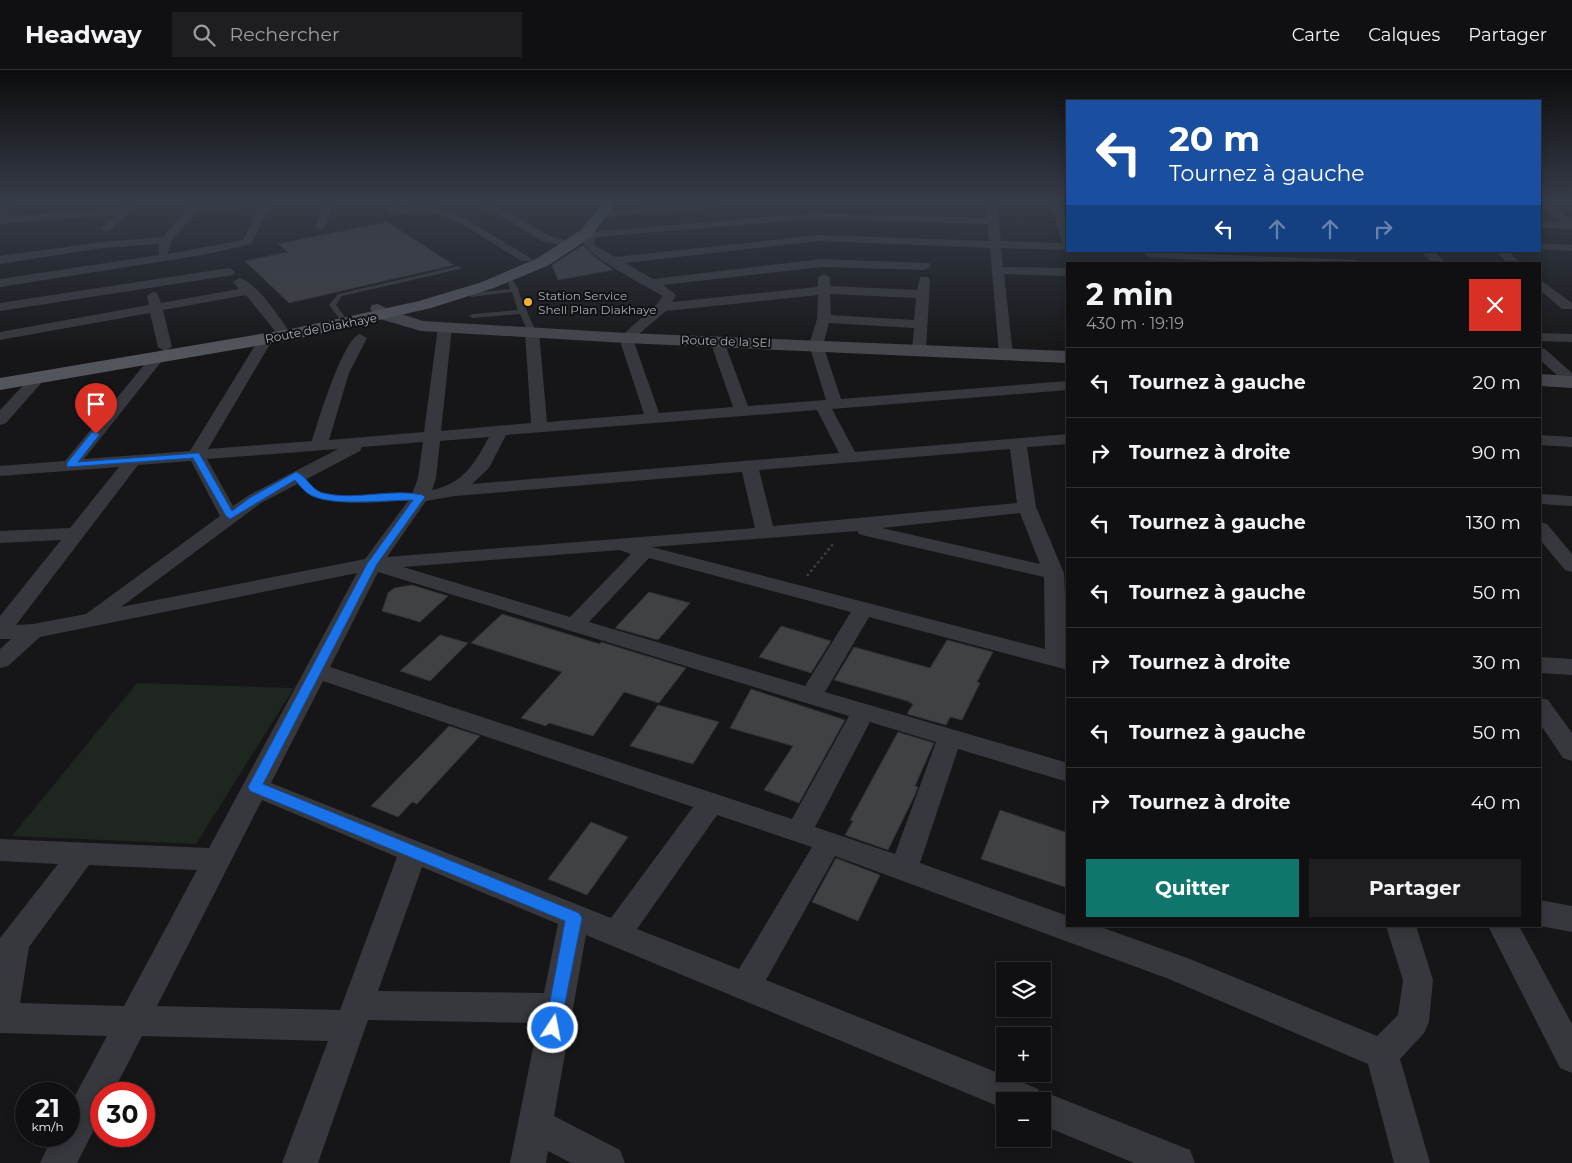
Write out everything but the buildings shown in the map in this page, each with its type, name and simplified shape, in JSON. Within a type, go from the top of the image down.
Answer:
[{"type":"main road","name":"Route de Diakhaye","points":[[382,312],[473,281],[524,252]]},
{"type":"main road","name":"Route de Diakhaye","points":[[0,376],[266,339],[382,312],[429,304],[472,307],[559,252]]},
{"type":"main road","points":[[342,321],[421,326],[429,304]]},
{"type":"main road","name":"Route de Diakhaye","points":[[0,384],[38,378],[280,328],[342,321]]},
{"type":"street","points":[[0,260],[54,252]]},
{"type":"street","points":[[162,258],[163,252]]},
{"type":"street","points":[[0,283],[203,252],[250,291],[280,328]]},
{"type":"street","points":[[598,252],[670,295],[662,307],[626,338],[653,418]]},
{"type":"street","points":[[610,260],[686,252]]},
{"type":"street","points":[[821,252],[826,290],[824,319],[816,345],[828,404],[850,458]]},
{"type":"street","points":[[919,350],[926,252]]},
{"type":"street","points":[[996,252],[1006,354]]},
{"type":"street","points":[[1356,252],[1365,262]]},
{"type":"street","points":[[1427,252],[1439,262]]},
{"type":"street","points":[[1502,252],[1514,262]]},
{"type":"street","points":[[1151,257],[1297,262]]},
{"type":"street","points":[[70,465],[162,352],[151,283],[145,261]]},
{"type":"street","points":[[652,283],[822,263],[925,266]]},
{"type":"street","points":[[998,270],[1066,272]]},
{"type":"street","points":[[0,307],[229,272]]},
{"type":"street","points":[[1541,285],[1569,306]]},
{"type":"street","points":[[662,307],[826,290],[923,294]]},
{"type":"street","points":[[0,336],[250,291]]},
{"type":"street","points":[[1549,306],[1569,306]]},
{"type":"street","name":"Route de la SEI","points":[[382,312],[421,326],[445,327],[472,307],[532,332],[626,338],[1066,357]]},
{"type":"street","points":[[824,319],[921,324]]},
{"type":"street","points":[[58,1163],[255,787],[318,671],[372,564],[420,497],[427,478],[445,327]]},
{"type":"street","points":[[532,332],[539,427]]},
{"type":"street","points":[[1541,337],[1572,338]]},
{"type":"street","points":[[319,445],[342,373],[360,338]]},
{"type":"street","points":[[196,455],[266,339]]},
{"type":"street","points":[[717,341],[742,411]]},
{"type":"street","points":[[1541,353],[1572,381]]},
{"type":"street","points":[[0,420],[38,378]]},
{"type":"street","points":[[1541,380],[1572,381]]},
{"type":"street","points":[[0,471],[1066,385]]},
{"type":"street","points":[[456,491],[483,464],[500,431]]},
{"type":"street","points":[[420,497],[456,491],[1066,439]]},
{"type":"street","points":[[1541,440],[1572,442]]},
{"type":"street","points":[[89,620],[255,499],[296,475],[364,442]]},
{"type":"street","points":[[613,543],[1062,661],[1054,573],[1027,507],[1018,443]]},
{"type":"street","points":[[196,455],[230,516]]},
{"type":"street","points":[[0,631],[133,460]]},
{"type":"street","points":[[748,466],[765,532]]},
{"type":"street","points":[[1541,500],[1572,501]]},
{"type":"street","points":[[0,631],[33,631],[372,564],[613,543],[848,526],[1027,507]]},
{"type":"street","points":[[848,526],[1054,573]]},
{"type":"street","points":[[1541,529],[1572,566]]},
{"type":"street","points":[[0,537],[78,533]]},
{"type":"street","points":[[574,625],[645,552]]},
{"type":"street","points":[[372,564],[1066,772]]},
{"type":"street","points":[[811,695],[863,610]]},
{"type":"street","points":[[0,661],[33,631]]},
{"type":"street","points":[[1541,664],[1572,667]]},
{"type":"street","points":[[318,671],[829,842],[1179,969],[1382,1054]]},
{"type":"street","points":[[1541,707],[1572,752]]},
{"type":"street","points":[[799,832],[864,712]]},
{"type":"street","points":[[904,870],[950,738]]},
{"type":"street","points":[[255,787],[1004,1092]]},
{"type":"street","points":[[616,935],[711,803]]},
{"type":"street","points":[[744,987],[829,842]]},
{"type":"street","points":[[0,850],[217,860]]},
{"type":"street","points":[[300,1163],[413,852]]},
{"type":"street","points":[[82,854],[8,951],[1,1018],[132,1021],[354,1016],[557,1008]]},
{"type":"street","points":[[1541,913],[1572,919]]},
{"type":"street","points":[[528,1163],[574,918]]},
{"type":"street","points":[[1382,1054],[1413,1022],[1418,980],[1401,927]]},
{"type":"street","points":[[1504,927],[1572,1057]]},
{"type":"street","points":[[1382,1054],[1412,1163]]},
{"type":"street","points":[[1051,1112],[1159,1159]]},
{"type":"street","points":[[535,1125],[608,1163]]},
{"type":"lane","points":[[342,321],[332,305],[340,295],[458,268]]},
{"type":"lane","points":[[512,283],[532,332]]},
{"type":"lane","points":[[472,307],[523,312]]},
{"type":"lane","points":[[296,475],[306,487],[318,495],[336,498],[420,497]]},
{"type":"path","points":[[794,592],[848,526]]},
{"type":"shaded area","points":[[137,683],[294,688],[196,844],[12,836]]},
{"type":"place","name":"Station Service Shell Plan Diakhaye","points":[[528,302]]},
{"type":"route","points":[[96,434],[70,465],[196,455],[230,516],[296,475],[306,487],[318,495],[336,498],[420,497],[372,564],[318,671],[255,787],[574,918],[553,1028]]}]
